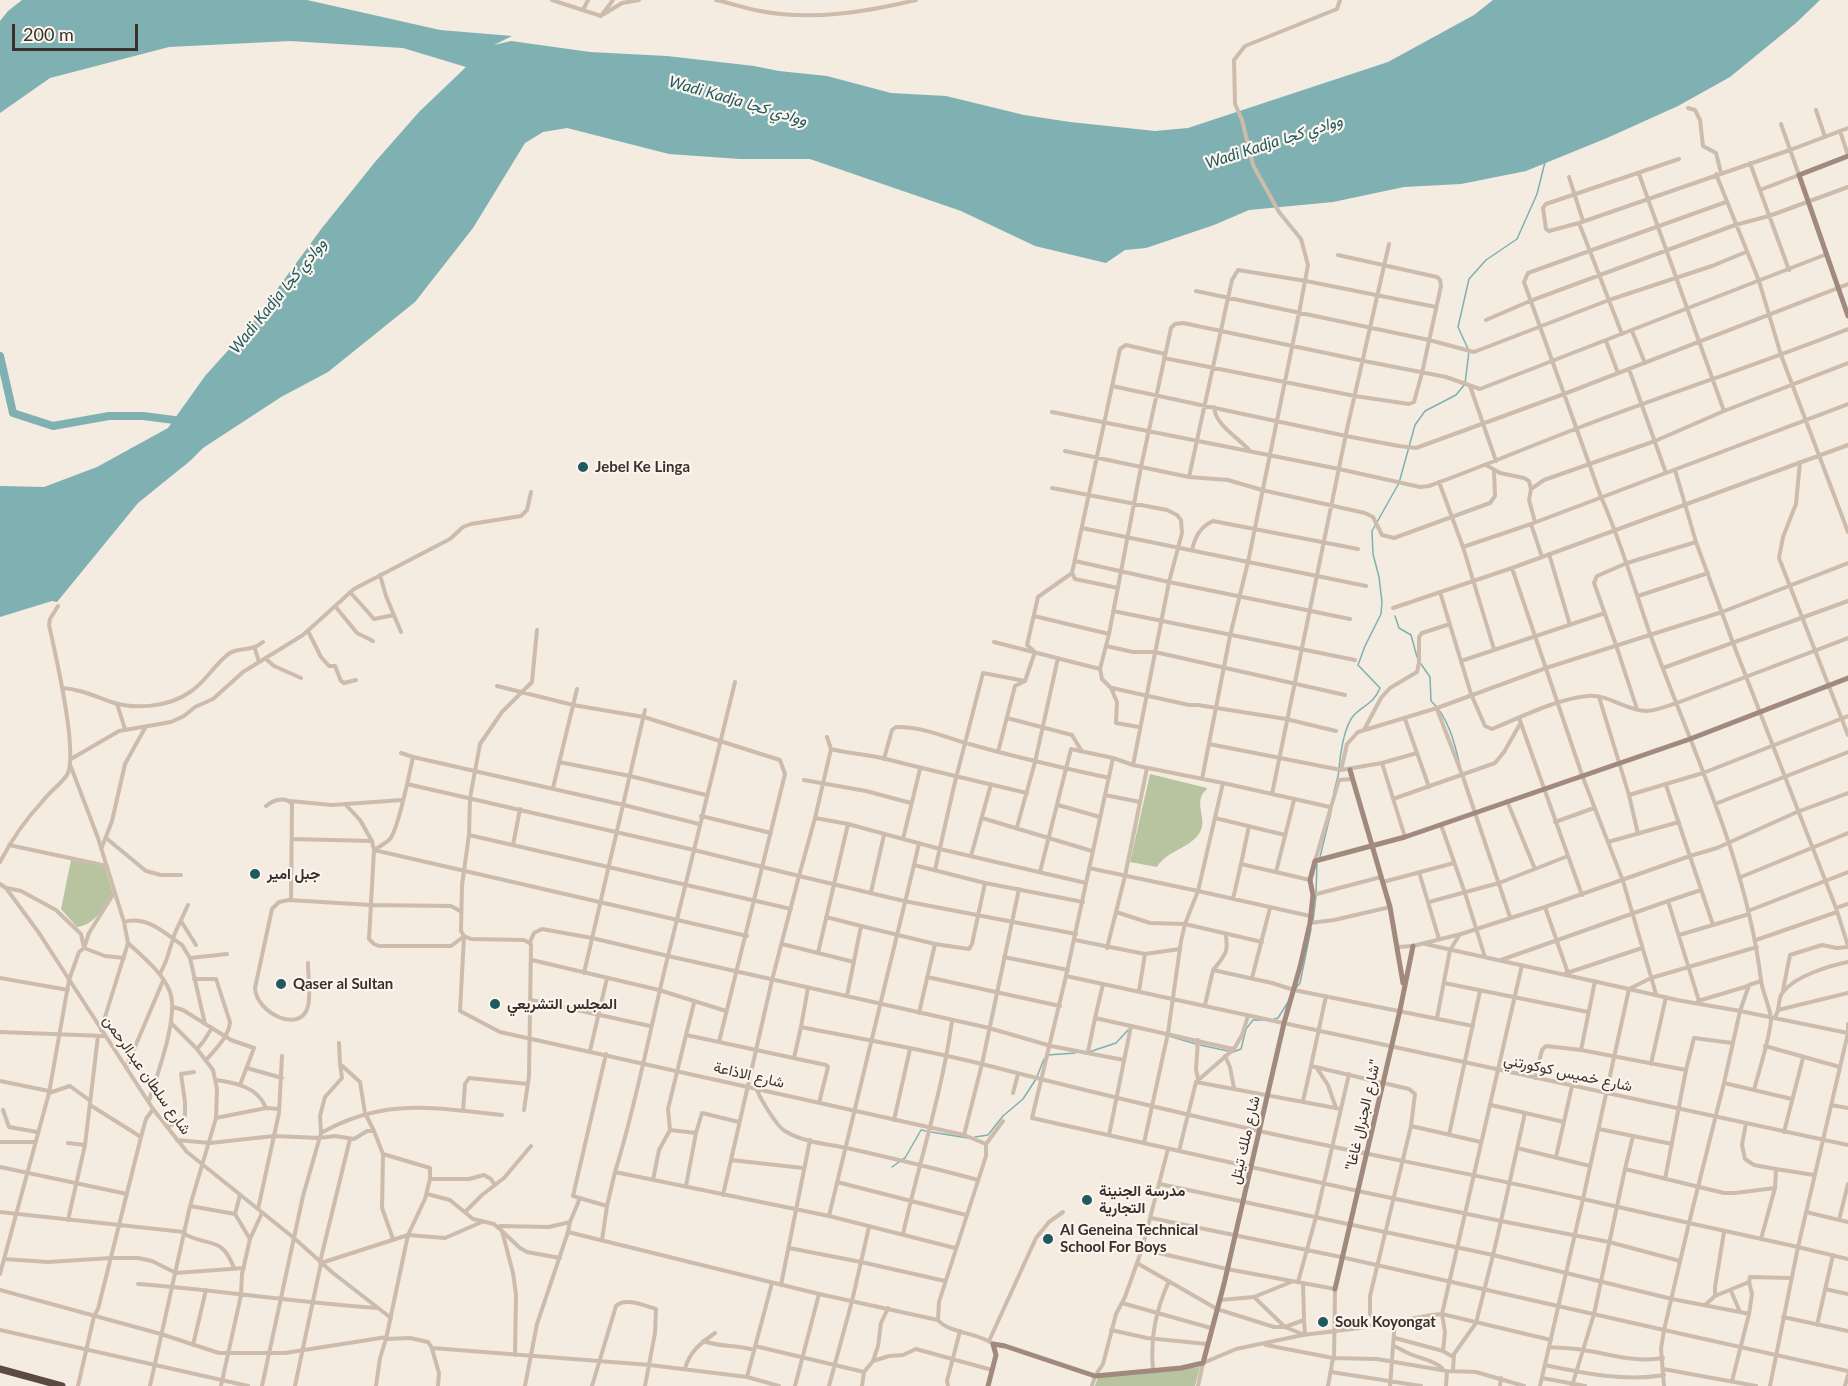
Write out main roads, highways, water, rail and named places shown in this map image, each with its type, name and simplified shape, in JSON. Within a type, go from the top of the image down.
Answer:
[{"type":"highway","points":[[0,1369],[62,1386]]},
{"type":"main road","points":[[1848,155],[1799,175],[1848,316]]},
{"type":"main road","points":[[1372,846],[1405,837],[1690,739],[1848,678]]},
{"type":"main road","points":[[1350,770],[1390,907],[1403,988]]},
{"type":"main road","name":"شارع ملك تيتل","points":[[988,1386],[996,1352],[991,1343],[1095,1376],[1181,1368],[1203,1363],[1310,923],[1313,895],[1310,880],[1316,861],[1372,846]]},
{"type":"main road","name":"\"شارع الجنرال غاغا\"","points":[[1335,1288],[1413,946]]},
{"type":"water","name":"Wadi Kadja ووادي كجا","points":[[22,0],[307,0],[440,30],[512,36],[494,45],[511,41],[590,52],[667,56],[754,66],[827,76],[891,93],[946,96],[1024,115],[1155,131],[1188,128],[1388,62],[1474,15],[1493,0],[1820,0],[1796,23],[1730,77],[1678,106],[1526,171],[1461,184],[1404,187],[1333,202],[1249,210],[1214,225],[1146,248],[1125,250],[1106,263],[1035,246],[961,211],[810,159],[740,159],[669,154],[567,128],[543,132],[525,143],[473,228],[415,302],[328,372],[281,397],[203,448],[138,503],[57,602],[52,601],[0,617],[0,486],[44,487],[97,467],[168,428],[205,376],[250,326],[322,228],[375,162],[419,112],[466,67],[403,48],[290,41],[169,47],[50,78],[0,113],[0,21]]},
{"type":"waterway","points":[[1334,792],[1348,726],[1354,715],[1372,700],[1380,688],[1358,665],[1381,614],[1382,602],[1373,554],[1372,531],[1399,483],[1415,425],[1425,411],[1456,395],[1465,384],[1469,351],[1458,327],[1469,279],[1486,260],[1517,239],[1537,194],[1545,162]]},
{"type":"waterway","points":[[0,356],[13,413],[53,426],[109,416],[143,416],[182,421]]},
{"type":"waterway","points":[[1395,616],[1399,628],[1411,635],[1417,657]]},
{"type":"waterway","points":[[1421,664],[1430,677],[1431,701],[1446,722],[1460,766]]},
{"type":"waterway","points":[[1320,857],[1331,812]]},
{"type":"waterway","points":[[1316,892],[1317,864]]},
{"type":"waterway","points":[[1313,921],[1316,896]]},
{"type":"waterway","points":[[1296,988],[1300,983],[1311,929]]},
{"type":"waterway","points":[[1274,1019],[1278,1018],[1288,1002]]},
{"type":"waterway","points":[[1233,1052],[1241,1049],[1246,1029],[1253,1020],[1264,1020]]},
{"type":"waterway","points":[[1089,1052],[1116,1043],[1128,1030]]},
{"type":"waterway","points":[[1169,1036],[1196,1044]]},
{"type":"waterway","points":[[1200,1045],[1228,1051]]},
{"type":"waterway","points":[[1048,1055],[1075,1053]]},
{"type":"waterway","points":[[975,1137],[988,1135],[1003,1116],[1023,1099],[1036,1079],[1044,1059]]},
{"type":"waterway","points":[[903,1159],[921,1130],[926,1131]]},
{"type":"waterway","points":[[931,1132],[968,1138]]},
{"type":"waterway","points":[[892,1167],[899,1162]]},
{"type":"place","name":"Jebel Ke Linga","points":[[583,467]]},
{"type":"place","name":"جبل امير","points":[[255,874]]},
{"type":"place","name":"Qaser al Sultan","points":[[281,984]]},
{"type":"place","name":"المجلس التشريعي","points":[[495,1004]]},
{"type":"place","name":"مدرسة الجنينة التجارية","points":[[1087,1200]]},
{"type":"place","name":"Al Geneina Technical School For Boys","points":[[1048,1239]]},
{"type":"place","name":"Souk Koyongat","points":[[1323,1322]]}]
